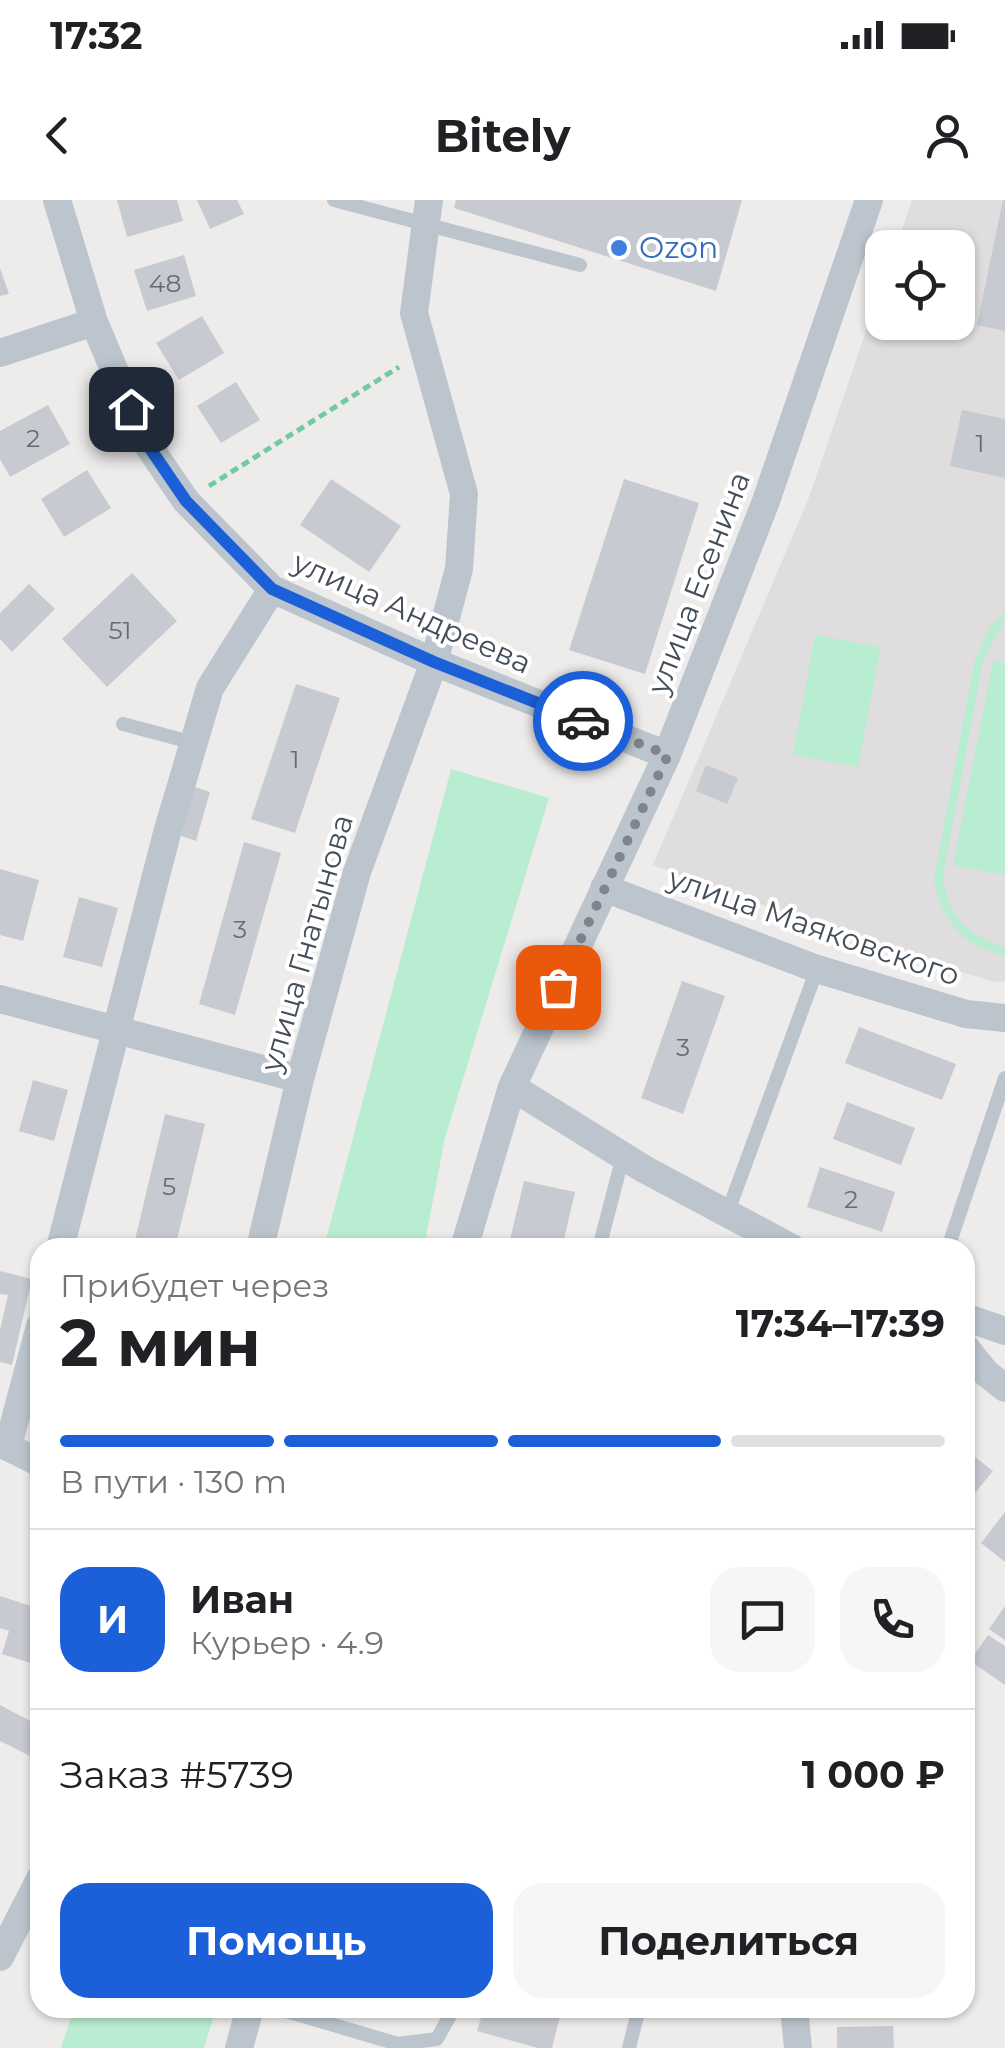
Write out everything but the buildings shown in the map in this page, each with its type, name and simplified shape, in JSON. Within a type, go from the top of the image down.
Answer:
[{"type":"street","name":"улица Андреева","points":[[57,200],[94,322],[143,438],[186,501],[272,589],[434,662],[668,755]]},
{"type":"street","name":"улица Есенина","points":[[467,1238],[512,1086],[668,755],[766,502],[869,200]]},
{"type":"street","name":"улица Гнатынова","points":[[262,1238],[300,1079],[357,872],[434,662],[459,569],[464,494],[414,313],[427,212]]},
{"type":"street","points":[[0,353],[94,322]]},
{"type":"street","points":[[63,1238],[115,1030],[210,688],[272,589]]},
{"type":"street","name":"улица Маяковского","points":[[604,888],[816,969],[966,1014],[1005,1018]]},
{"type":"street","points":[[0,999],[300,1079]]},
{"type":"street","points":[[512,1086],[623,1156],[770,1238]]},
{"type":"street","points":[[975,1320],[1005,1331]]},
{"type":"street","points":[[30,1359],[4,1444],[30,1458]]},
{"type":"street","points":[[975,1360],[1005,1388]]},
{"type":"street","points":[[0,1957],[30,1898]]},
{"type":"street","points":[[238,2048],[247,2018]]},
{"type":"street","points":[[795,2018],[798,2048]]},
{"type":"lane","points":[[334,200],[427,212],[580,266]]},
{"type":"lane","points":[[123,724],[194,743]]},
{"type":"lane","points":[[727,1214],[816,969]]},
{"type":"lane","points":[[951,1238],[1005,1078]]},
{"type":"lane","points":[[601,1238],[623,1156]]},
{"type":"lane","points":[[310,2018],[398,2044],[437,2040],[449,2018]]},
{"type":"lane","points":[[630,2048],[637,2018]]},
{"type":"path","points":[[186,501],[401,366],[398,352]]},
{"type":"shaded area","points":[[912,200],[1005,200],[1005,981],[994,982],[862,941],[653,865],[808,500],[865,334],[865,340],[975,340],[975,230],[902,230]]},
{"type":"green space","points":[[1005,613],[983,661],[943,877],[950,903],[962,922],[980,937],[1005,947],[1005,956],[977,945],[956,929],[941,906],[934,877],[975,659],[991,625]]},
{"type":"green space","points":[[815,635],[881,647],[858,767],[793,755]]},
{"type":"green space","points":[[993,661],[1005,663],[1005,875],[953,865]]},
{"type":"green space","points":[[451,769],[549,798],[445,1138],[426,1238],[326,1238]]},
{"type":"green space","points":[[71,2018],[213,2018],[204,2048],[61,2048]]},
{"type":"way so far","points":[[558,987],[668,755],[583,721]]},
{"type":"place","name":"Ozon","points":[[619,248]]},
{"type":"route","points":[[131,409],[143,438],[186,501],[272,589],[434,662],[583,721]]}]
